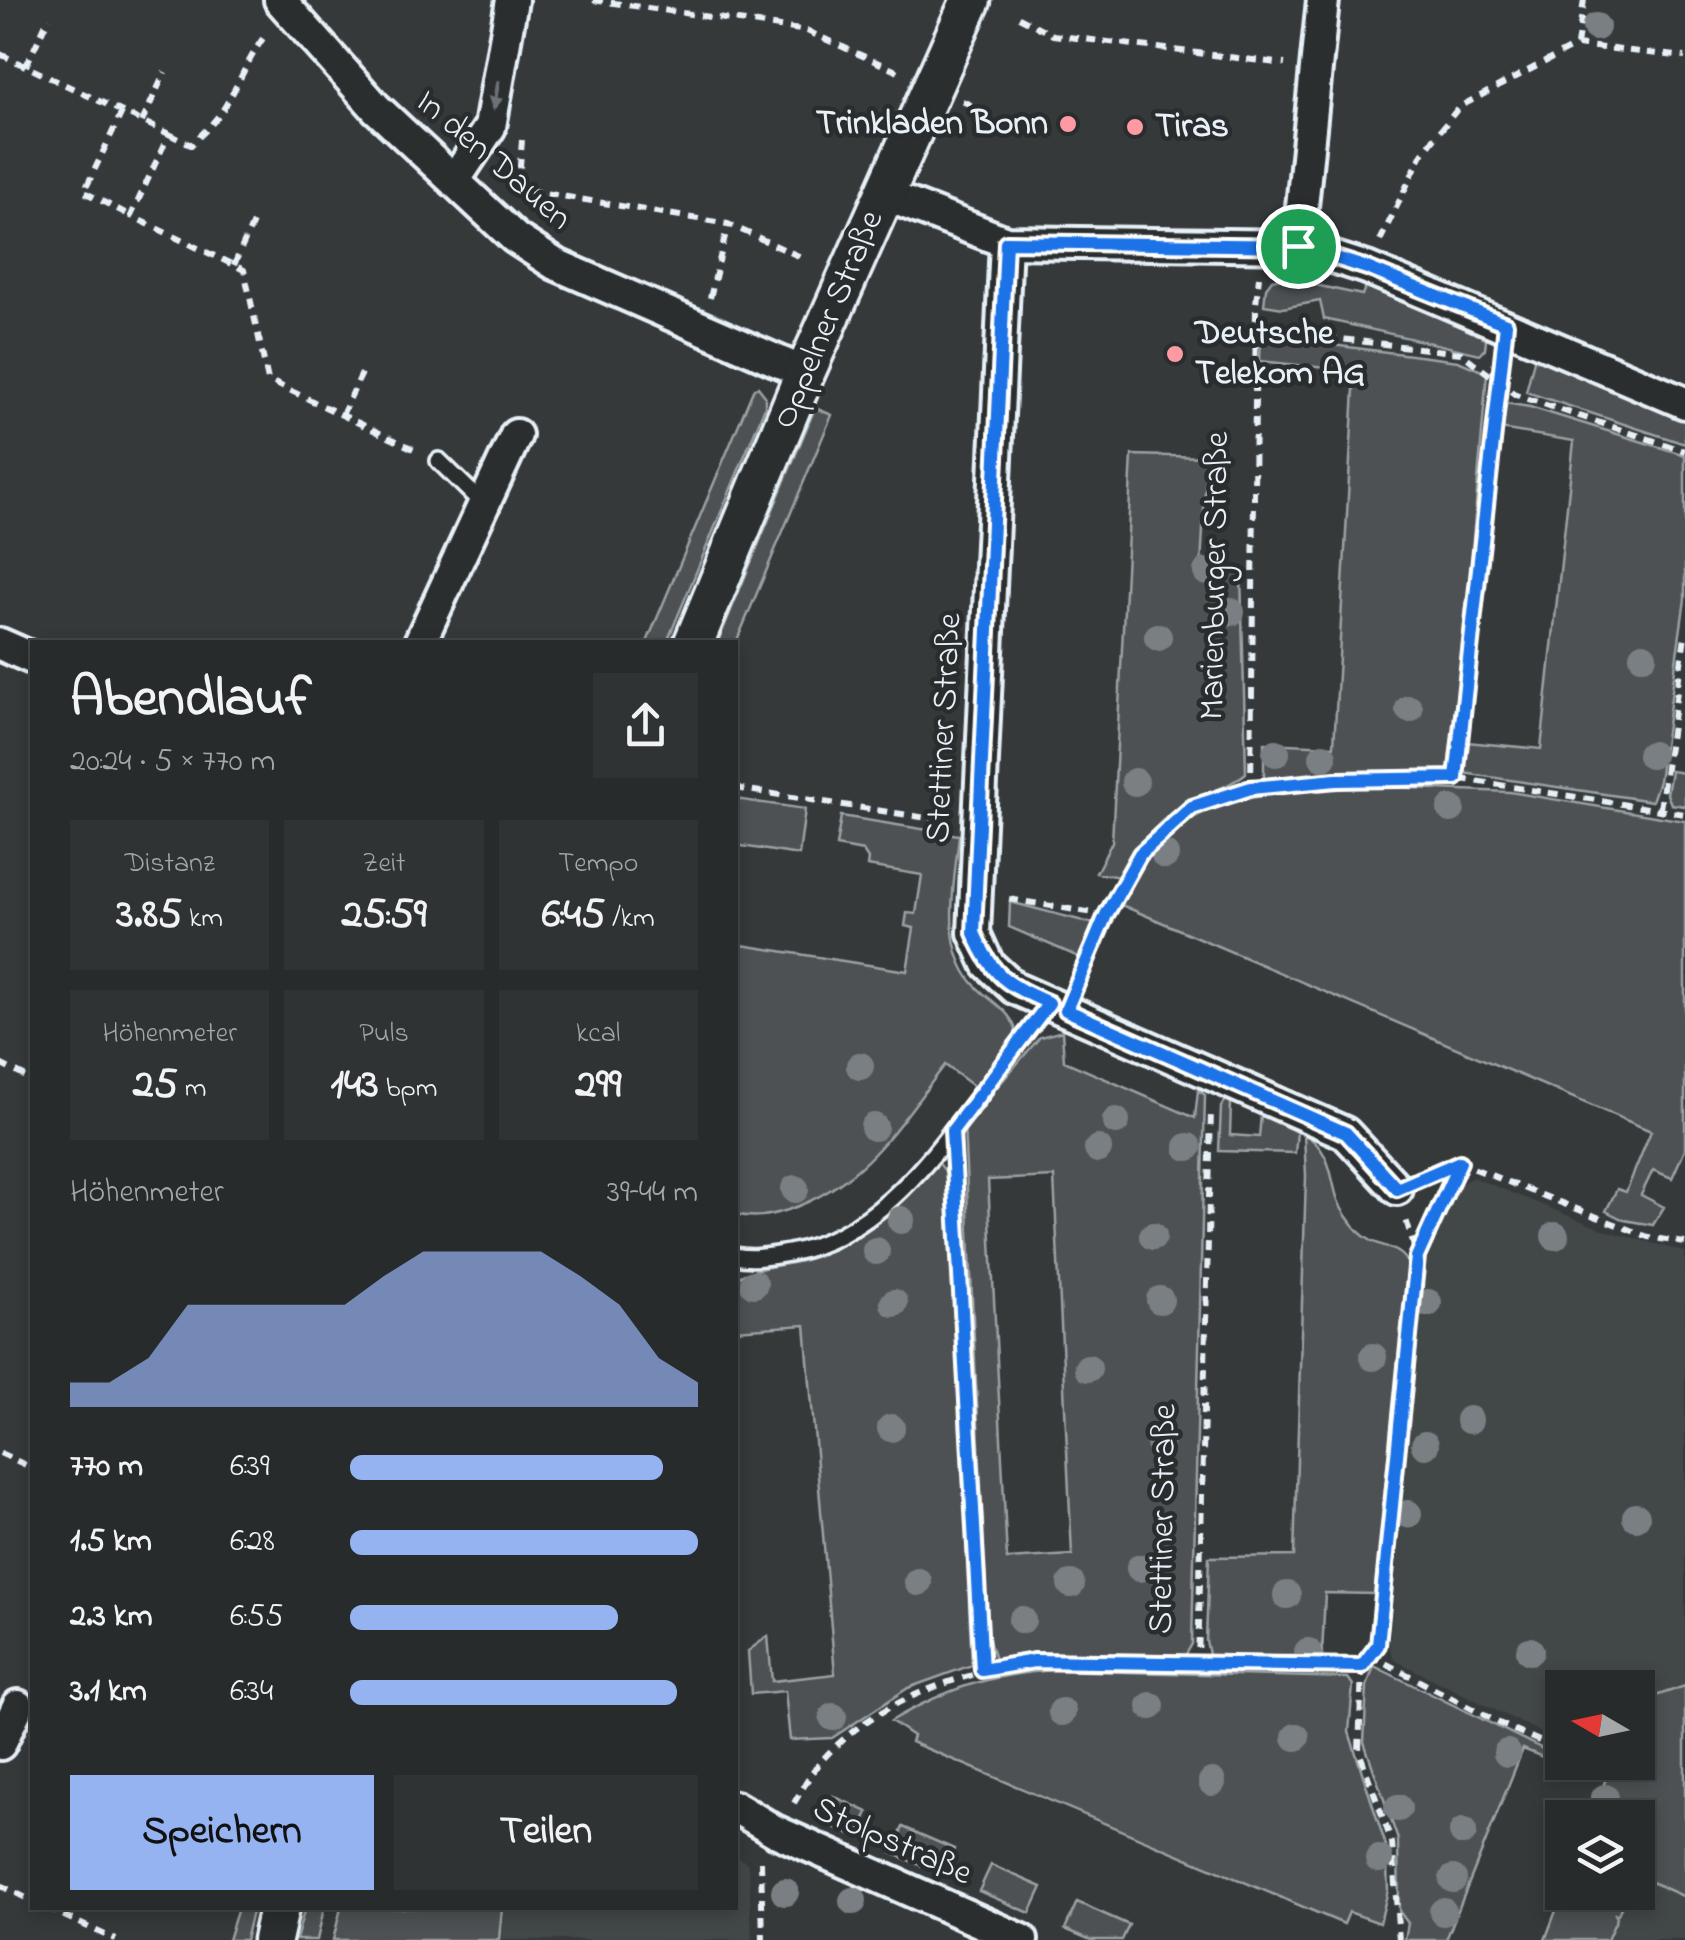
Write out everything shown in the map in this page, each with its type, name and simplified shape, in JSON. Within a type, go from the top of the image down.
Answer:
[{"type":"street","points":[[454,180],[490,127],[512,0]]},
{"type":"street","name":"Oppelner Straße","points":[[695,640],[805,373],[971,0]]},
{"type":"street","points":[[1298,246],[1323,0]]},
{"type":"street","name":"In den Dauen","points":[[283,4],[376,108],[515,238],[555,264],[805,373]]},
{"type":"street","points":[[883,194],[1006,242],[1298,246],[1367,268],[1506,324],[1685,403]]},
{"type":"street","name":"Stettiner Straße","points":[[1006,242],[974,933],[988,964],[1014,988],[1346,1133],[1397,1189]]},
{"type":"street","points":[[421,640],[516,435]]},
{"type":"street","points":[[0,644],[30,657]]},
{"type":"street","points":[[0,1744],[17,1705]]},
{"type":"street","name":"Stolpstraße","points":[[738,1809],[775,1831],[1022,1940]]},
{"type":"street","points":[[272,1940],[279,1910]]},
{"type":"lane","points":[[439,461],[484,505]]},
{"type":"lane","points":[[738,1257],[754,1260],[808,1249],[846,1234],[889,1204],[983,1090]]},
{"type":"path","points":[[593,0],[807,31],[888,67]]},
{"type":"path","points":[[1577,45],[1584,0]]},
{"type":"path","points":[[0,54],[191,145],[226,105],[252,51],[283,4]]},
{"type":"path","points":[[26,66],[49,17]]},
{"type":"path","points":[[1019,17],[1053,36],[1316,68]]},
{"type":"path","points":[[1396,209],[1422,154],[1459,106],[1577,45],[1685,57]]},
{"type":"path","points":[[142,122],[165,72]]},
{"type":"path","points":[[122,112],[84,192],[244,270],[268,380],[439,461]]},
{"type":"path","points":[[522,132],[520,166],[526,190],[728,224],[804,258]]},
{"type":"path","points":[[131,216],[169,134]]},
{"type":"path","points":[[234,266],[256,216]]},
{"type":"path","points":[[702,328],[728,224]]},
{"type":"path","name":"Marienburger Straße","points":[[1251,788],[1255,329],[1264,246]]},
{"type":"path","points":[[1456,778],[1506,324]]},
{"type":"path","points":[[1255,329],[1462,352],[1516,394],[1685,452]]},
{"type":"path","points":[[342,414],[364,367]]},
{"type":"path","points":[[1660,809],[1685,636]]},
{"type":"path","points":[[983,1090],[1057,1007],[1140,854],[1192,807],[1251,788],[1336,780],[1456,778],[1685,814]]},
{"type":"path","points":[[738,788],[978,826]]},
{"type":"path","points":[[975,894],[1106,915]]},
{"type":"path","points":[[0,1064],[30,1079]]},
{"type":"path","name":"Stettiner Straße","points":[[1198,1666],[1212,1074]]},
{"type":"path","points":[[952,1131],[982,1670]]},
{"type":"path","points":[[1399,1940],[1392,1844],[1359,1750],[1362,1666],[1378,1645],[1417,1257],[1460,1162]]},
{"type":"path","points":[[1417,1257],[1397,1189],[1460,1162],[1648,1236],[1685,1243]]},
{"type":"path","points":[[0,1453],[30,1467]]},
{"type":"path","points":[[1370,1655],[1545,1743]]},
{"type":"path","points":[[763,1940],[761,1859],[775,1831],[823,1759],[857,1727],[907,1698],[982,1670],[1034,1661],[1362,1666]]},
{"type":"path","points":[[0,1885],[30,1899]]},
{"type":"path","points":[[51,1910],[116,1940]]},
{"type":"shaded area","points":[[1282,278],[1362,295],[1366,285],[1487,330],[1485,349],[1480,354],[1324,319],[1320,301],[1283,308],[1264,305],[1266,288],[1272,280]]},
{"type":"shaded area","points":[[1261,336],[1458,361],[1487,373],[1455,755],[1447,775],[1356,772],[1264,779],[1264,743],[1334,746],[1355,371],[1260,361]]},
{"type":"shaded area","points":[[1535,356],[1685,419],[1685,444],[1526,392]]},
{"type":"shaded area","points":[[758,387],[765,396],[765,407],[668,640],[648,640],[754,388]]},
{"type":"shaded area","points":[[1504,403],[1530,407],[1685,455],[1685,599],[1659,781],[1652,801],[1463,773],[1467,742],[1541,749],[1574,441],[1500,429]]},
{"type":"shaded area","points":[[815,408],[832,415],[737,640],[719,640]]},
{"type":"shaded area","points":[[1132,455],[1207,457],[1201,566],[1241,571],[1246,773],[1182,806],[1162,821],[1120,877],[1096,873],[1112,842]]},
{"type":"shaded area","points":[[1671,771],[1685,773],[1685,806],[1671,804],[1667,794]]},
{"type":"shaded area","points":[[1362,786],[1510,792],[1685,821],[1685,1149],[1672,1178],[1653,1170],[1641,1195],[1664,1207],[1653,1225],[1624,1220],[1606,1211],[1617,1189],[1626,1192],[1651,1131],[1119,904],[1141,866],[1165,839],[1191,819],[1250,798]]},
{"type":"shaded area","points":[[738,799],[805,809],[799,855],[738,845]]},
{"type":"shaded area","points":[[841,816],[959,835],[952,911],[956,949],[972,982],[1005,1012],[1017,1035],[975,1087],[945,1065],[877,1151],[838,1185],[781,1212],[755,1217],[738,1214],[738,944],[907,971],[914,928],[905,926],[907,913],[916,914],[922,875],[867,866],[863,851],[836,846]]},
{"type":"shaded area","points":[[1010,902],[1095,924],[1081,958],[1009,927]]},
{"type":"shaded area","points":[[1062,1031],[1064,1061],[1195,1118],[1198,1090],[1205,1095],[1192,1644],[1185,1656],[1030,1654],[995,1660],[988,1638],[964,1126],[1040,1037]],"holes":[[[1054,1177],[1072,1555],[1007,1559],[988,1180]]]},
{"type":"shaded area","points":[[1226,1100],[1231,1103],[1230,1135],[1259,1137],[1261,1115],[1297,1132],[1295,1153],[1219,1151],[1221,1107]]},
{"type":"shaded area","points":[[1304,1134],[1323,1152],[1336,1196],[1352,1224],[1370,1240],[1398,1252],[1409,1265],[1375,1594],[1325,1593],[1322,1655],[1210,1659],[1206,1641],[1209,1557],[1294,1556]]},
{"type":"shaded area","points":[[937,1161],[949,1176],[972,1665],[908,1688],[832,1738],[790,1740],[785,1691],[751,1694],[748,1651],[768,1636],[772,1681],[835,1674],[805,1325],[738,1330],[738,1278],[801,1261],[841,1245],[877,1222]]},
{"type":"shaded area","points":[[1473,1177],[1604,1230],[1685,1252],[1685,1940],[1545,1940],[1556,1910],[1655,1910],[1655,1800],[1629,1800],[1619,1780],[1655,1780],[1655,1670],[1545,1670],[1545,1735],[1394,1660],[1389,1647],[1426,1263],[1460,1184]]},
{"type":"shaded area","points":[[1374,1666],[1545,1750],[1545,1758],[1523,1749],[1446,1940],[1405,1940],[1408,1923],[1399,1911],[1398,1840],[1364,1742],[1367,1686]]},
{"type":"shaded area","points":[[1054,1670],[1348,1678],[1353,1685],[1349,1732],[1386,1846],[1388,1890],[1380,1923],[1349,1912],[1344,1924],[911,1742],[913,1736],[891,1721],[969,1685]]},
{"type":"shaded area","points":[[1685,1686],[1685,1897],[1655,1884],[1655,1800],[1598,1800],[1605,1780],[1655,1780],[1655,1696]]},
{"type":"shaded area","points":[[833,1796],[868,1812],[857,1837],[822,1822]]},
{"type":"shaded area","points":[[903,1827],[954,1849],[943,1875],[892,1853]]},
{"type":"shaded area","points":[[738,1857],[747,1863],[752,1940],[501,1940],[504,1910],[738,1910]]},
{"type":"shaded area","points":[[991,1865],[1042,1887],[1030,1913],[979,1891]]},
{"type":"shaded area","points":[[1077,1902],[1129,1925],[1122,1940],[1091,1940],[1065,1929]]},
{"type":"shaded area","points":[[237,1910],[252,1910],[245,1940],[228,1940]]},
{"type":"shaded area","points":[[304,1910],[324,1910],[317,1940],[296,1940]]},
{"type":"shaded area","points":[[340,1910],[502,1910],[499,1940],[333,1940]]},
{"type":"shaded area","points":[[1556,1910],[1620,1910],[1607,1940],[1545,1940]]},
{"type":"place","name":"Trinkladen Bonn","points":[[1068,124]]},
{"type":"place","name":"Tiras","points":[[1135,127]]},
{"type":"place","name":"Deutsche Telekom AG","points":[[1175,354]]},
{"type":"route","points":[[1006,242],[1298,246],[1367,268],[1506,324],[1456,778],[1336,780],[1251,788],[1192,807],[1140,854],[1106,915],[1066,1010],[1346,1133],[1397,1189],[1460,1162],[1417,1257],[1378,1645],[1362,1666],[1034,1661],[982,1670],[952,1131],[1049,1003],[1014,988],[988,964],[974,933],[1006,242]]}]
